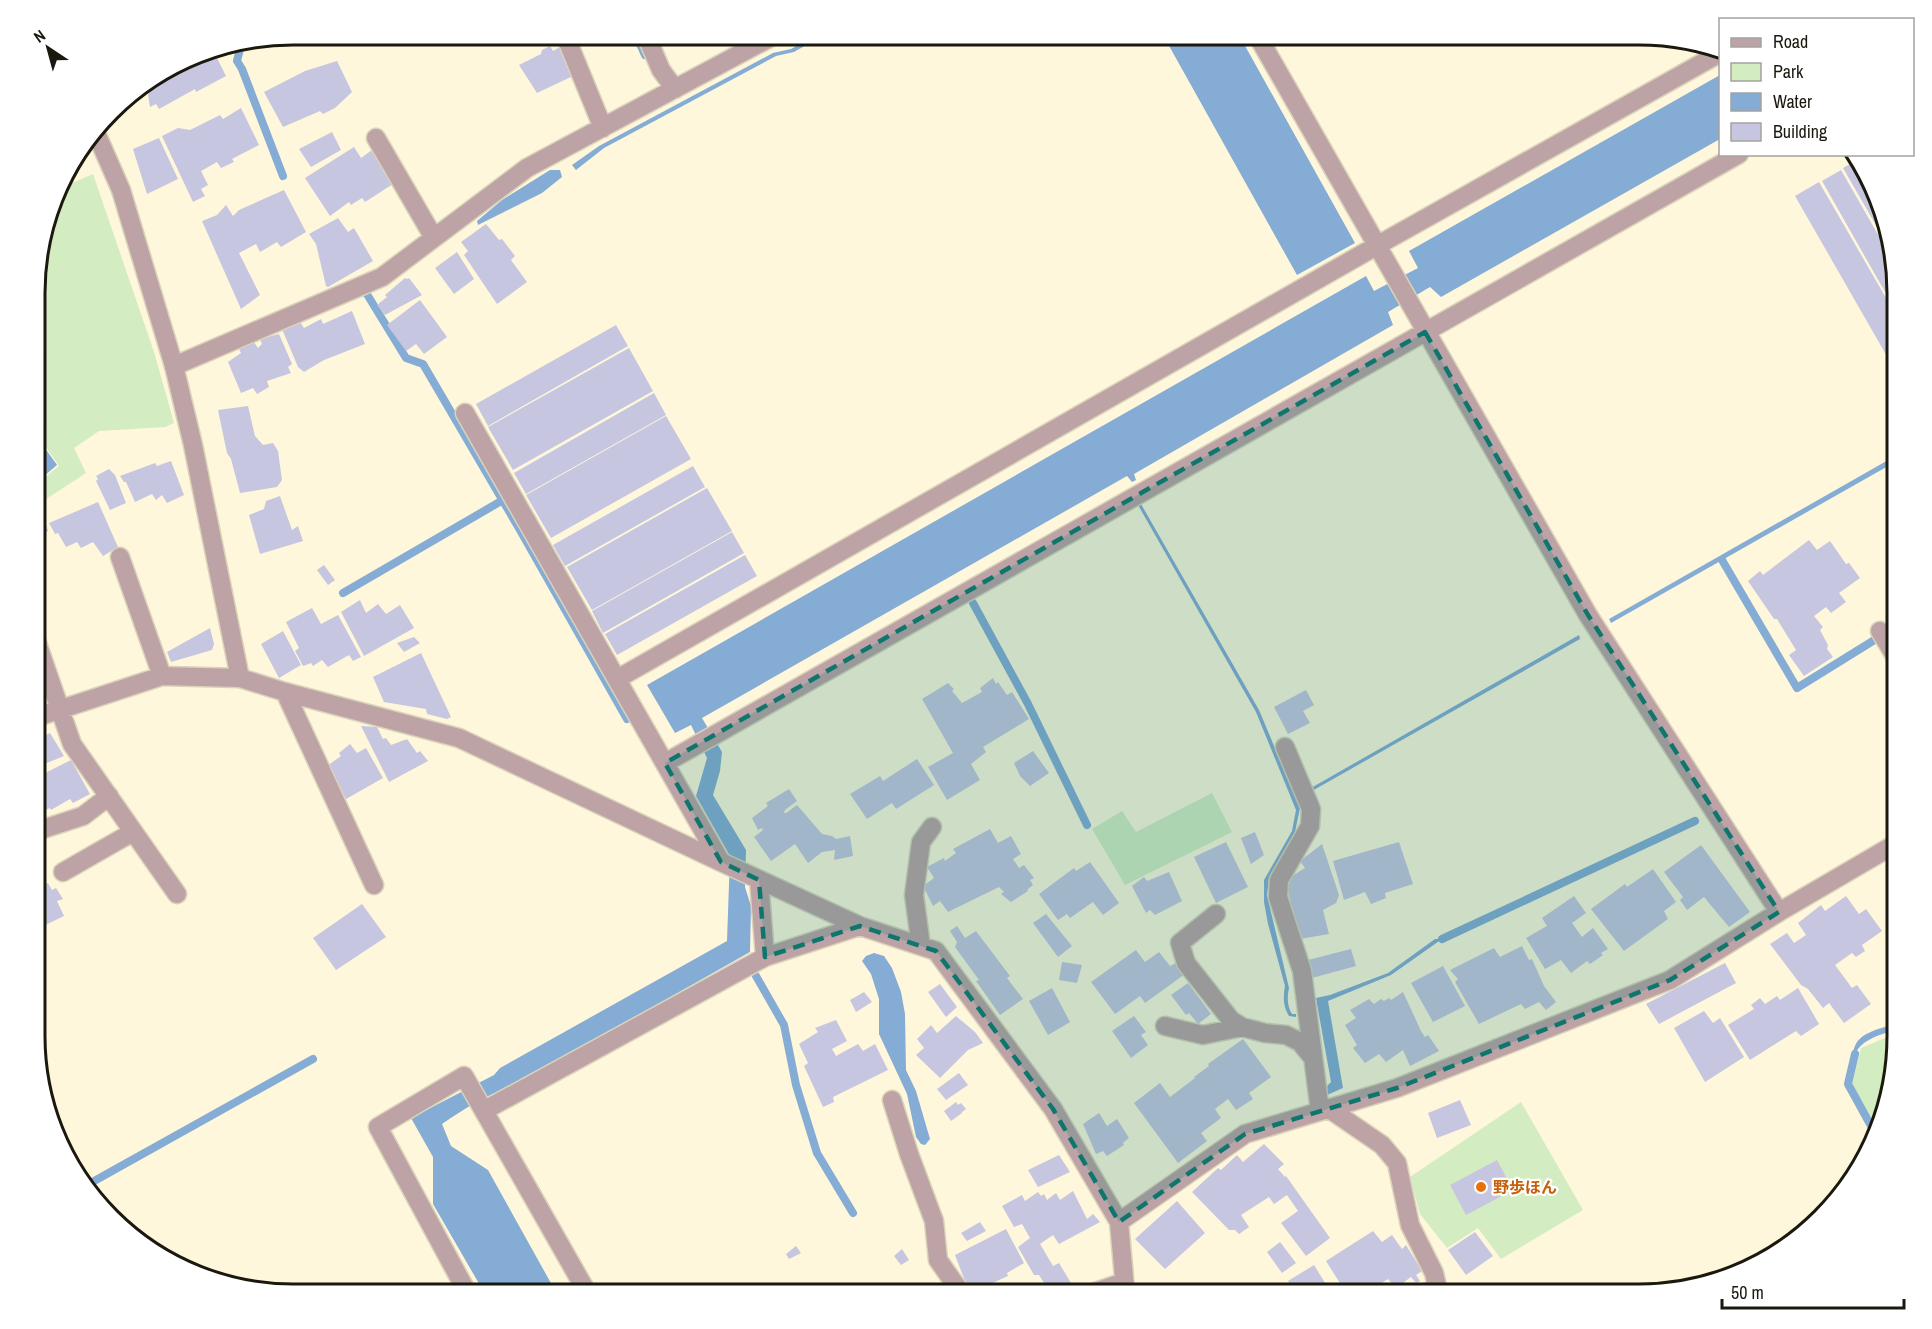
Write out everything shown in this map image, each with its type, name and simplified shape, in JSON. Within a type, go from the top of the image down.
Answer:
[{"type":"street","points":[[569,45],[603,128]]},
{"type":"street","points":[[650,45],[661,70],[675,89]]},
{"type":"street","points":[[174,366],[382,277],[527,168],[756,45]]},
{"type":"street","points":[[1263,45],[1588,615],[1779,912]]},
{"type":"street","points":[[617,679],[1378,245],[1714,56]]},
{"type":"street","points":[[376,138],[434,238]]},
{"type":"street","points":[[99,139],[121,190],[174,366],[193,445],[240,678]]},
{"type":"street","points":[[664,763],[1735,156]]},
{"type":"street","points":[[465,413],[721,862]]},
{"type":"street","points":[[120,557],[162,676]]},
{"type":"street","points":[[1880,631],[1887,643]]},
{"type":"street","points":[[45,667],[72,744],[177,894]]},
{"type":"street","points":[[45,714],[162,676],[240,678],[459,738],[860,926],[936,951],[1053,1109],[1119,1222],[1126,1284]]},
{"type":"street","points":[[285,692],[374,885]]},
{"type":"street","points":[[1285,747],[1311,809],[1310,826],[1279,880],[1278,897],[1302,971],[1313,1058],[1324,1110],[1382,1145],[1397,1163],[1410,1225],[1434,1273],[1437,1284]]},
{"type":"street","points":[[45,828],[83,816],[109,796]]},
{"type":"street","points":[[921,946],[914,895],[921,842],[932,827]]},
{"type":"street","points":[[63,872],[134,832]]},
{"type":"street","points":[[1119,1222],[1245,1134],[1396,1088],[1670,980],[1779,912],[1887,849]]},
{"type":"street","points":[[759,879],[765,957]]},
{"type":"street","points":[[1216,914],[1180,943],[1186,963],[1231,1020],[1242,1027],[1286,1035],[1300,1042],[1313,1058]]},
{"type":"street","points":[[485,1110],[765,957],[860,926]]},
{"type":"street","points":[[1165,1026],[1203,1035],[1242,1027]]},
{"type":"street","points":[[463,1284],[378,1127],[464,1076],[582,1284]]},
{"type":"street","points":[[892,1100],[934,1221],[938,1260],[955,1284]]},
{"type":"highlighted area","points":[[1425,332],[1588,615],[1779,912],[1670,980],[1397,1088],[1245,1134],[1119,1222],[1053,1109],[936,951],[860,926],[765,957],[759,880],[721,862],[665,763]]},
{"type":"green space","points":[[93,174],[154,352],[174,423],[165,427],[99,431],[74,448],[86,473],[45,500],[45,477],[59,466],[45,446],[47,260],[53,229],[71,184]]},
{"type":"green space","points":[[1212,793],[1232,832],[1125,885],[1092,829],[1122,811],[1136,832]]},
{"type":"green space","points":[[1887,1037],[1885,1069],[1872,1121],[1852,1085],[1861,1048]]},
{"type":"green space","points":[[1521,1102],[1583,1210],[1501,1259],[1478,1228],[1447,1248],[1420,1214],[1410,1177]]},
{"type":"water","points":[[798,45],[806,45],[794,52],[776,56],[604,148],[576,170],[572,165],[599,146],[773,53]]},
{"type":"water","points":[[1169,45],[1245,45],[1355,243],[1297,275]]},
{"type":"water","points":[[1719,76],[1719,140],[1441,297],[1430,287],[1388,312],[1393,325],[1134,474],[1136,480],[1132,482],[1127,476],[702,718],[722,752],[720,771],[713,795],[746,850],[745,887],[751,906],[750,952],[515,1085],[459,1112],[442,1124],[451,1146],[488,1170],[551,1284],[479,1284],[433,1204],[433,1157],[411,1118],[494,1075],[500,1068],[727,941],[730,856],[696,796],[707,758],[691,725],[675,733],[647,685],[1366,276],[1374,291],[1418,268],[1409,251]]},
{"type":"water","points":[[550,170],[560,170],[562,177],[542,193],[478,225],[477,221],[502,200]]},
{"type":"water","points":[[45,448],[57,465],[45,475]]},
{"type":"water","points":[[1887,461],[1887,467],[1611,623],[1609,619]]},
{"type":"water","points":[[1141,504],[1259,710],[1300,808],[1294,837],[1269,878],[1267,895],[1289,988],[1288,1005],[1296,1017],[1289,1016],[1285,1005],[1285,986],[1264,902],[1264,880],[1292,831],[1296,810],[1256,712],[1138,505]]},
{"type":"water","points":[[1579,635],[1580,639],[1312,791],[1311,788]]},
{"type":"water","points":[[1435,939],[1442,939],[1391,975],[1328,1001],[1343,1088],[1327,1095],[1326,1087],[1331,1082],[1316,998],[1388,973]]},
{"type":"water","points":[[874,953],[884,956],[892,968],[901,992],[905,1014],[906,1070],[916,1091],[930,1139],[925,1145],[921,1144],[916,1137],[907,1094],[879,1034],[879,999],[871,974],[862,961],[866,956]]},
{"type":"water","points":[[1887,1026],[1887,1032],[1863,1044],[1853,1054],[1858,1041],[1875,1030]]},
{"type":"building","points":[[550,46],[553,51],[560,47],[573,76],[537,93],[519,65],[541,54],[542,50]]},
{"type":"building","points":[[216,57],[226,76],[196,92],[195,89],[159,109],[156,104],[150,107],[148,95],[151,90],[169,78]]},
{"type":"building","points":[[337,61],[352,92],[335,108],[323,114],[320,111],[283,127],[264,92],[305,71]]},
{"type":"building","points":[[241,108],[259,145],[232,159],[234,162],[221,168],[217,162],[201,171],[208,185],[201,189],[205,196],[193,202],[162,136],[178,128],[190,130],[220,115],[223,119]]},
{"type":"building","points":[[332,132],[341,150],[311,167],[299,149]]},
{"type":"building","points":[[159,138],[178,179],[147,194],[133,149]]},
{"type":"building","points":[[354,147],[361,158],[372,150],[385,167],[382,169],[393,184],[365,202],[362,198],[351,205],[349,202],[330,216],[305,178]]},
{"type":"building","points":[[1851,164],[1854,169],[1868,198],[1879,231],[1843,168]]},
{"type":"building","points":[[1841,170],[1881,240],[1887,295],[1822,181]]},
{"type":"building","points":[[1819,182],[1887,300],[1887,356],[1795,196]]},
{"type":"building","points":[[284,190],[306,232],[281,247],[277,242],[260,252],[256,244],[239,253],[260,295],[241,309],[202,221],[217,215],[226,205],[233,216],[239,210]]},
{"type":"building","points":[[338,218],[348,232],[354,228],[373,261],[328,287],[316,244],[309,234]]},
{"type":"building","points":[[486,224],[515,256],[511,260],[527,282],[497,304],[464,255],[468,251],[461,242]]},
{"type":"building","points":[[457,252],[474,279],[454,294],[435,268]]},
{"type":"building","points":[[405,278],[409,278],[422,295],[385,315],[377,305]]},
{"type":"building","points":[[420,300],[447,337],[424,354],[416,344],[406,351],[387,325]]},
{"type":"building","points":[[352,311],[365,344],[324,360],[304,372],[298,367],[282,329],[299,320],[304,328],[321,319],[323,324]]},
{"type":"building","points":[[616,325],[628,346],[488,426],[476,404]]},
{"type":"building","points":[[279,334],[292,364],[288,367],[291,373],[267,381],[269,387],[257,394],[253,388],[241,393],[228,362],[241,353],[238,347],[253,341],[258,348],[262,344],[260,339]]},
{"type":"building","points":[[629,348],[653,391],[513,470],[488,427]]},
{"type":"building","points":[[654,393],[666,415],[526,494],[514,473]]},
{"type":"building","points":[[248,406],[255,436],[263,445],[273,443],[278,451],[282,480],[277,487],[240,493],[231,459],[227,453],[218,410]]},
{"type":"building","points":[[666,416],[691,459],[551,538],[526,495]]},
{"type":"building","points":[[171,461],[184,495],[167,503],[162,495],[156,500],[152,494],[135,502],[126,482],[120,476],[155,463],[157,466]]},
{"type":"building","points":[[693,466],[705,487],[565,566],[553,545]]},
{"type":"building","points":[[109,469],[115,475],[126,503],[110,510],[96,481],[98,479],[96,476]]},
{"type":"building","points":[[707,488],[732,531],[592,610],[567,567]]},
{"type":"building","points":[[280,496],[292,530],[298,526],[303,541],[260,554],[249,515],[264,509],[266,501]]},
{"type":"building","points":[[98,502],[118,547],[103,556],[93,542],[81,548],[77,542],[66,547],[49,523]]},
{"type":"building","points":[[732,532],[744,553],[603,633],[592,611]]},
{"type":"building","points":[[1809,540],[1817,550],[1830,541],[1846,564],[1849,563],[1860,578],[1839,593],[1846,602],[1831,613],[1826,607],[1814,616],[1823,627],[1820,630],[1828,645],[1827,649],[1833,657],[1804,676],[1789,655],[1796,650],[1777,619],[1774,619],[1748,581],[1760,571],[1763,575]]},
{"type":"building","points":[[745,555],[757,576],[617,655],[605,634]]},
{"type":"building","points":[[324,565],[335,580],[328,585],[317,570]]},
{"type":"building","points":[[360,600],[366,613],[378,604],[386,614],[400,605],[414,628],[364,656],[341,612]]},
{"type":"building","points":[[312,608],[321,624],[338,615],[361,657],[353,661],[349,655],[328,667],[322,660],[313,666],[311,663],[303,666],[295,651],[299,648],[286,622]]},
{"type":"building","points":[[210,628],[214,644],[212,650],[171,662],[167,652]]},
{"type":"building","points":[[283,631],[301,665],[279,678],[261,644]]},
{"type":"building","points":[[414,637],[420,643],[404,652],[397,643]]},
{"type":"building","points":[[421,653],[451,717],[447,719],[427,714],[426,709],[384,702],[373,677]]},
{"type":"building","points":[[993,678],[1007,695],[1012,692],[1029,719],[983,747],[986,752],[971,764],[980,780],[947,800],[928,767],[953,753],[922,699],[948,683],[962,703],[982,692],[980,688]]},
{"type":"building","points":[[1306,690],[1314,705],[1303,711],[1310,723],[1288,734],[1274,707]]},
{"type":"building","points":[[361,726],[377,727],[383,739],[386,738],[391,745],[407,739],[417,753],[420,751],[428,761],[389,782]]},
{"type":"building","points":[[50,733],[64,756],[45,764],[45,735]]},
{"type":"building","points":[[350,744],[357,753],[366,748],[383,778],[346,799],[327,766],[341,756],[339,753]]},
{"type":"building","points":[[1033,751],[1049,773],[1030,786],[1020,776],[1014,763]]},
{"type":"building","points":[[917,759],[934,785],[896,809],[892,803],[867,819],[850,794],[880,776],[883,781]]},
{"type":"building","points":[[71,760],[90,794],[73,803],[70,799],[51,810],[50,808],[45,810],[45,773]]},
{"type":"building","points":[[789,789],[797,801],[784,813],[797,805],[822,834],[836,839],[850,836],[853,856],[834,860],[835,850],[822,852],[808,863],[795,844],[771,861],[754,837],[763,830],[762,828],[758,830],[752,818],[768,806],[766,803]]},
{"type":"building","points":[[990,829],[998,843],[1011,836],[1021,854],[1013,859],[1019,868],[1024,865],[1034,878],[1030,880],[1033,885],[1011,902],[1001,894],[1004,892],[999,887],[948,912],[940,901],[933,906],[923,886],[934,878],[927,867],[944,858],[945,861],[956,853],[953,849]]},
{"type":"building","points":[[1255,832],[1264,855],[1251,864],[1241,838]]},
{"type":"building","points":[[1226,842],[1248,887],[1216,903],[1194,857]]},
{"type":"building","points":[[1399,842],[1413,884],[1385,893],[1386,898],[1371,904],[1365,892],[1344,900],[1333,861]]},
{"type":"building","points":[[1322,844],[1339,895],[1336,903],[1323,910],[1329,934],[1300,939],[1287,888],[1292,876],[1305,868],[1300,861]]},
{"type":"building","points":[[1701,845],[1750,912],[1729,927],[1704,897],[1687,910],[1680,900],[1683,897],[1664,872]]},
{"type":"building","points":[[1090,862],[1119,903],[1103,915],[1093,902],[1070,918],[1067,914],[1058,920],[1039,894],[1074,868],[1076,871]]},
{"type":"building","points":[[1653,869],[1676,902],[1664,911],[1668,919],[1624,951],[1591,909],[1625,884],[1627,887]]},
{"type":"building","points":[[1169,872],[1182,901],[1155,915],[1150,910],[1146,913],[1132,886],[1144,877],[1147,881]]},
{"type":"building","points":[[48,883],[52,890],[56,888],[63,899],[57,901],[64,916],[45,925],[45,885]]},
{"type":"building","points":[[1574,896],[1586,913],[1572,923],[1582,937],[1593,928],[1608,949],[1590,964],[1587,961],[1571,973],[1561,960],[1545,969],[1526,938],[1547,926],[1542,918]]},
{"type":"building","points":[[1846,896],[1859,914],[1866,909],[1882,931],[1862,945],[1865,951],[1856,957],[1852,953],[1835,965],[1852,988],[1857,985],[1871,1004],[1844,1023],[1829,1003],[1823,1008],[1808,989],[1801,985],[1770,944],[1787,933],[1794,943],[1806,935],[1798,923],[1821,905],[1825,911]]},
{"type":"building","points":[[362,904],[386,937],[336,970],[313,938]]},
{"type":"building","points":[[1046,914],[1072,946],[1058,957],[1033,923]]},
{"type":"building","points":[[957,926],[965,938],[976,931],[1010,976],[1007,978],[1023,999],[1000,1015],[976,981],[979,980],[955,947],[957,942],[950,931]]},
{"type":"building","points":[[1522,946],[1529,960],[1532,959],[1544,986],[1556,1002],[1546,1010],[1539,1002],[1525,1009],[1521,1004],[1479,1024],[1455,982],[1458,979],[1450,970],[1494,948],[1500,957]]},
{"type":"building","points":[[1351,949],[1356,966],[1312,978],[1308,960]]},
{"type":"building","points":[[1136,950],[1145,962],[1159,952],[1170,966],[1176,963],[1185,974],[1145,1003],[1140,996],[1115,1014],[1091,982]]},
{"type":"building","points":[[1062,962],[1082,965],[1077,983],[1059,980]]},
{"type":"building","points":[[1725,963],[1736,983],[1659,1024],[1646,1004]]},
{"type":"building","points":[[1443,966],[1465,1006],[1433,1022],[1411,983]]},
{"type":"building","points":[[1188,983],[1211,1014],[1198,1024],[1189,1013],[1186,1015],[1171,995]]},
{"type":"building","points":[[940,984],[957,1007],[946,1017],[928,992]]},
{"type":"building","points":[[1052,988],[1070,1022],[1048,1035],[1029,1001]]},
{"type":"building","points":[[1798,988],[1819,1024],[1801,1036],[1796,1031],[1750,1060],[1728,1025],[1754,1009],[1751,1005],[1760,998],[1765,1004],[1777,996],[1780,1000]]},
{"type":"building","points":[[864,992],[872,1002],[856,1012],[850,1000]]},
{"type":"building","points":[[1403,992],[1421,1031],[1425,1037],[1428,1035],[1439,1051],[1410,1066],[1403,1050],[1386,1062],[1379,1054],[1365,1063],[1353,1048],[1357,1045],[1345,1025],[1356,1018],[1350,1010],[1369,999],[1374,1004],[1381,999],[1391,1000]]},
{"type":"building","points":[[1704,1011],[1713,1023],[1720,1018],[1744,1057],[1705,1082],[1674,1028]]},
{"type":"building","points":[[956,1016],[975,1032],[983,1043],[968,1050],[940,1078],[916,1055],[924,1048],[917,1039],[931,1025],[937,1033]]},
{"type":"building","points":[[1134,1016],[1146,1032],[1141,1035],[1148,1045],[1131,1058],[1112,1031]]},
{"type":"building","points":[[836,1020],[847,1041],[832,1049],[836,1056],[858,1044],[863,1051],[875,1044],[888,1070],[833,1097],[834,1102],[823,1107],[804,1066],[808,1063],[799,1044],[818,1032],[815,1028]]},
{"type":"building","points":[[1243,1039],[1271,1077],[1249,1093],[1253,1099],[1236,1110],[1228,1099],[1215,1109],[1221,1118],[1201,1133],[1207,1141],[1178,1163],[1134,1103],[1160,1083],[1170,1097],[1209,1066],[1208,1064]]},
{"type":"building","points":[[959,1073],[968,1085],[946,1100],[937,1089]]},
{"type":"building","points":[[1460,1100],[1471,1125],[1437,1138],[1428,1113]]},
{"type":"building","points":[[956,1102],[958,1105],[961,1103],[966,1109],[951,1121],[944,1111]]},
{"type":"building","points":[[1099,1113],[1107,1126],[1117,1119],[1129,1138],[1123,1143],[1124,1145],[1107,1156],[1103,1151],[1096,1154],[1083,1124]]},
{"type":"building","points":[[1264,1144],[1284,1164],[1278,1169],[1286,1176],[1330,1238],[1306,1256],[1281,1223],[1298,1211],[1287,1195],[1274,1204],[1269,1197],[1241,1215],[1249,1227],[1239,1234],[1235,1230],[1229,1230],[1192,1192],[1218,1168],[1221,1170],[1237,1155],[1243,1162]]},
{"type":"building","points":[[1059,1155],[1070,1172],[1038,1187],[1028,1170]]},
{"type":"building","name":"野歩ほん","points":[[1497,1160],[1513,1190],[1466,1215],[1450,1185]]},
{"type":"building","points":[[1073,1191],[1087,1219],[1093,1214],[1100,1222],[1059,1244],[1053,1235],[1040,1244],[1053,1266],[1059,1263],[1072,1284],[1045,1284],[1039,1275],[1034,1275],[1018,1247],[1030,1238],[1022,1224],[1014,1227],[1002,1206],[1022,1195],[1025,1201],[1038,1192],[1041,1196],[1044,1194],[1047,1200],[1056,1193],[1060,1200]]},
{"type":"building","points":[[1177,1201],[1205,1233],[1165,1269],[1135,1239]]},
{"type":"building","points":[[980,1222],[986,1231],[967,1241],[961,1233]]},
{"type":"building","points":[[1006,1229],[1024,1263],[1007,1273],[1008,1276],[990,1284],[968,1284],[955,1255]]},
{"type":"building","points":[[1373,1231],[1382,1242],[1392,1235],[1402,1249],[1406,1245],[1422,1271],[1416,1275],[1420,1281],[1416,1283],[1411,1277],[1401,1284],[1392,1284],[1388,1279],[1380,1284],[1340,1284],[1326,1261]]},
{"type":"building","points":[[1475,1232],[1493,1256],[1466,1275],[1448,1250]]},
{"type":"building","points":[[1280,1242],[1296,1263],[1282,1273],[1267,1252]]},
{"type":"building","points":[[796,1246],[801,1253],[789,1259],[786,1254]]},
{"type":"building","points":[[902,1249],[909,1260],[901,1265],[894,1256]]},
{"type":"building","points":[[1314,1265],[1326,1284],[1290,1284],[1288,1281]]},
{"type":"waterway","points":[[640,45],[645,55]]},
{"type":"waterway","points":[[240,51],[237,61],[283,176]]},
{"type":"waterway","points":[[365,291],[406,358],[423,364],[627,719]]},
{"type":"waterway","points":[[343,593],[503,500]]},
{"type":"waterway","points":[[1722,560],[1797,688],[1887,632]]},
{"type":"waterway","points":[[973,603],[1028,704],[1087,825]]},
{"type":"waterway","points":[[1442,939],[1695,821]]},
{"type":"waterway","points":[[756,976],[784,1025],[796,1085],[817,1153],[853,1213]]},
{"type":"waterway","points":[[1855,1054],[1848,1084],[1870,1125]]},
{"type":"waterway","points":[[92,1182],[313,1059]]},
{"type":"place","name":"野歩ほん","points":[[1481,1187]]}]
